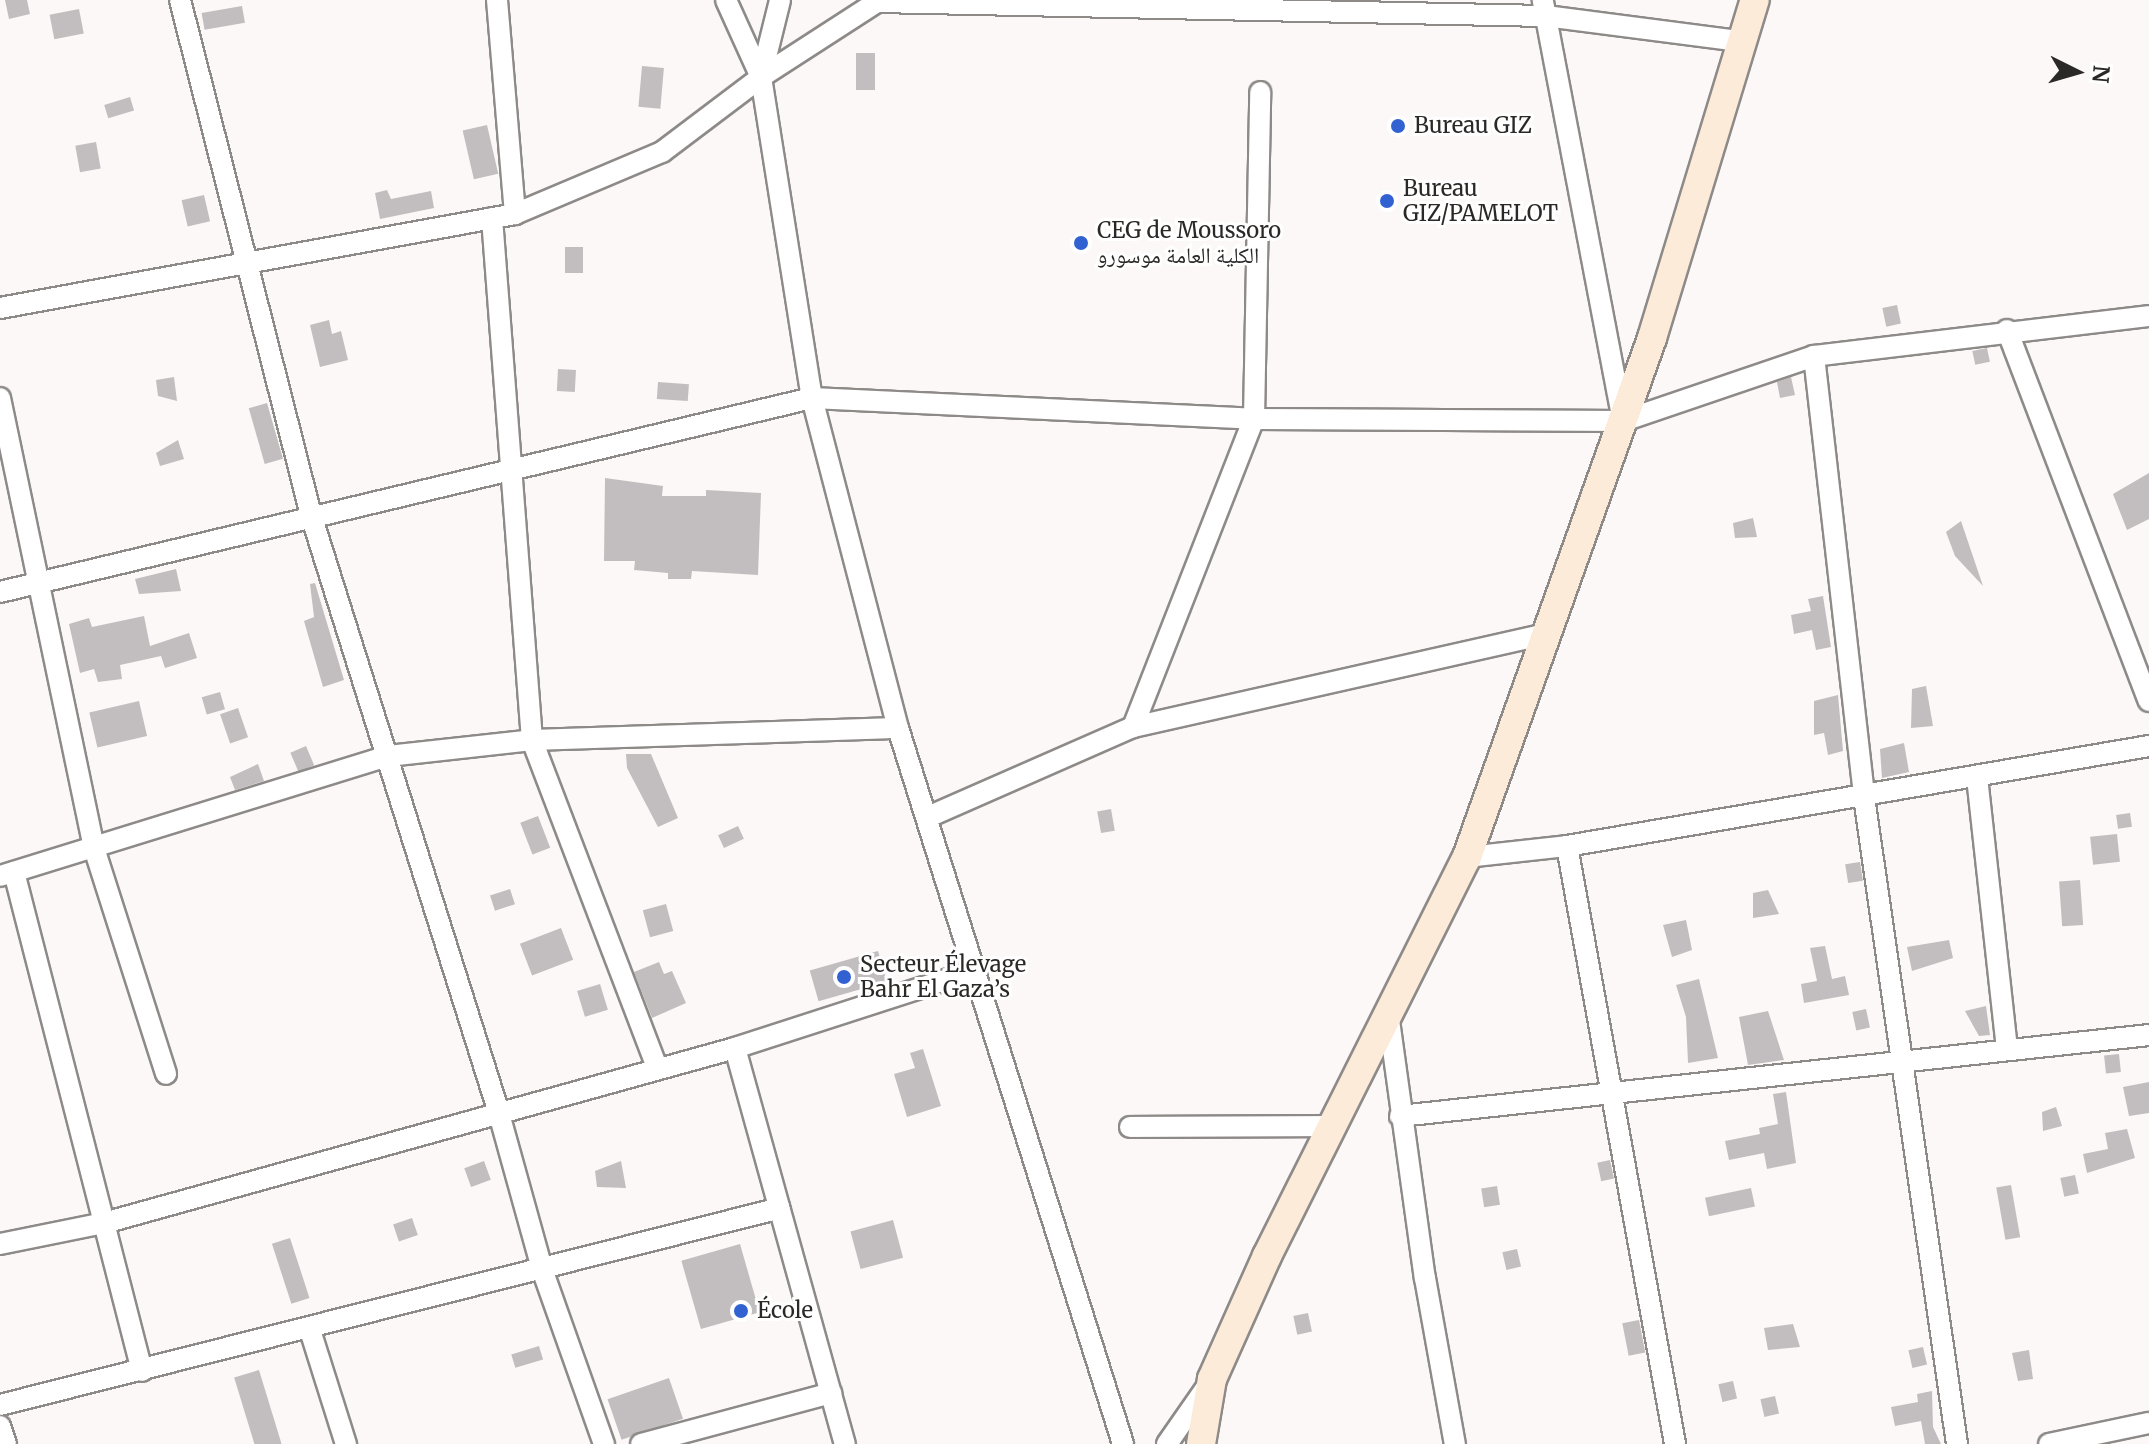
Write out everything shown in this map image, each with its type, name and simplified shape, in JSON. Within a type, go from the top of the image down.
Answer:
[{"type":"main road","points":[[1201,1444],[1212,1379],[1331,1126],[1467,857],[1550,633],[1623,421],[1745,42],[1755,0]]},
{"type":"street","points":[[180,0],[249,261],[311,515],[498,1110],[542,1269],[604,1444]]},
{"type":"street","points":[[497,0],[515,214]]},
{"type":"street","points":[[726,0],[761,77],[812,398],[898,728],[977,970],[1123,1444]]},
{"type":"street","points":[[761,77],[780,0]]},
{"type":"street","points":[[1527,0],[1545,8]]},
{"type":"street","points":[[0,308],[515,214],[662,152],[761,77],[877,2],[1545,8],[1745,42]]},
{"type":"street","points":[[1545,8],[1623,421]]},
{"type":"street","points":[[1133,727],[1254,419],[1260,92]]},
{"type":"street","points":[[492,218],[532,740],[657,1068]]},
{"type":"street","points":[[0,592],[311,515],[812,398],[1254,419],[1623,421],[1814,356],[2007,330],[2149,316]]},
{"type":"street","points":[[2007,330],[2149,701]]},
{"type":"street","points":[[1814,356],[1864,797],[1899,1059],[1957,1444]]},
{"type":"street","points":[[0,398],[94,848],[166,1074]]},
{"type":"street","points":[[928,817],[1133,727],[1550,633]]},
{"type":"street","points":[[142,1371],[7,874],[388,756],[532,740],[898,728]]},
{"type":"street","points":[[1467,857],[1567,846],[2149,746]]},
{"type":"street","points":[[1977,777],[2007,1049]]},
{"type":"street","points":[[1567,846],[1615,1092],[1675,1444]]},
{"type":"street","points":[[0,1244],[104,1223],[498,1110],[735,1048],[977,970]]},
{"type":"street","points":[[1388,1013],[1400,1116],[1455,1444]]},
{"type":"street","points":[[1400,1116],[1899,1059],[2149,1035]]},
{"type":"street","points":[[735,1048],[845,1444]]},
{"type":"street","points":[[1130,1127],[1331,1126]]},
{"type":"street","points":[[0,1405],[310,1330],[780,1208]]},
{"type":"street","points":[[310,1330],[346,1444]]},
{"type":"street","points":[[1167,1444],[1212,1379]]},
{"type":"street","points":[[641,1444],[831,1393]]},
{"type":"street","points":[[2049,1444],[2149,1423]]},
{"type":"street","points":[[0,1426],[6,1444]]},
{"type":"building","points":[[5,0],[27,0],[30,14],[9,19]]},
{"type":"building","points":[[242,6],[245,23],[205,30],[202,13]]},
{"type":"building","points":[[79,9],[84,34],[54,39],[50,15]]},
{"type":"building","points":[[856,53],[875,53],[875,90],[856,90]]},
{"type":"building","points":[[642,66],[664,68],[660,109],[638,107]]},
{"type":"building","points":[[130,97],[134,110],[108,118],[104,105]]},
{"type":"building","points":[[487,125],[498,174],[474,179],[463,131]]},
{"type":"building","points":[[96,142],[101,169],[80,172],[75,146]]},
{"type":"building","points":[[387,190],[391,199],[431,191],[434,208],[380,219],[375,193]]},
{"type":"building","points":[[204,195],[210,221],[188,226],[182,200]]},
{"type":"building","points":[[565,247],[583,247],[583,273],[565,273]]},
{"type":"building","points":[[1897,305],[1901,324],[1886,327],[1882,308]]},
{"type":"building","points":[[329,320],[332,334],[341,331],[348,360],[320,367],[310,325]]},
{"type":"building","points":[[1987,348],[1990,362],[1975,365],[1972,351]]},
{"type":"building","points":[[558,369],[576,370],[575,392],[557,391]]},
{"type":"building","points":[[174,377],[177,401],[158,396],[156,380]]},
{"type":"building","points":[[1791,377],[1795,395],[1780,398],[1777,382]]},
{"type":"building","points":[[658,382],[689,384],[688,401],[657,399]]},
{"type":"building","points":[[267,403],[283,459],[265,464],[249,408]]},
{"type":"building","points":[[178,440],[184,459],[160,466],[156,453]]},
{"type":"building","points":[[2149,473],[2149,519],[2127,530],[2113,494]]},
{"type":"building","points":[[605,478],[663,486],[662,496],[706,496],[706,490],[761,493],[758,575],[692,571],[691,579],[668,579],[668,573],[634,570],[635,561],[604,561]]},
{"type":"building","points":[[1753,518],[1757,537],[1735,538],[1733,523]]},
{"type":"building","points":[[1961,521],[1983,586],[1955,556],[1946,532]]},
{"type":"building","points":[[176,569],[181,591],[139,594],[135,579]]},
{"type":"building","points":[[315,583],[344,680],[323,687],[304,621],[314,617],[310,584]]},
{"type":"building","points":[[1823,596],[1831,647],[1816,650],[1812,630],[1794,634],[1791,615],[1811,611],[1808,599]]},
{"type":"building","points":[[144,616],[150,646],[189,633],[197,658],[165,668],[161,656],[120,665],[122,679],[98,682],[94,669],[80,673],[69,624],[89,618],[92,627]]},
{"type":"building","points":[[1926,686],[1933,726],[1911,728],[1912,689]]},
{"type":"building","points":[[220,692],[225,709],[207,715],[202,697]]},
{"type":"building","points":[[1838,695],[1843,751],[1828,755],[1824,733],[1814,735],[1814,701]]},
{"type":"building","points":[[139,701],[147,736],[97,748],[89,712]]},
{"type":"building","points":[[238,708],[248,737],[230,743],[220,714]]},
{"type":"building","points":[[1904,743],[1909,772],[1882,778],[1880,749]]},
{"type":"building","points":[[306,746],[314,765],[299,772],[290,753]]},
{"type":"building","points":[[626,754],[651,754],[678,818],[658,827],[627,768]]},
{"type":"building","points":[[258,764],[264,781],[235,790],[230,777]]},
{"type":"building","points":[[1111,809],[1115,831],[1101,833],[1097,811]]},
{"type":"building","points":[[2130,813],[2132,827],[2118,829],[2116,815]]},
{"type":"building","points":[[538,816],[550,848],[532,855],[520,823]]},
{"type":"building","points":[[738,826],[744,839],[724,848],[718,835]]},
{"type":"building","points":[[2117,834],[2120,862],[2093,865],[2090,837]]},
{"type":"building","points":[[1860,862],[1863,881],[1848,883],[1845,864]]},
{"type":"building","points":[[2080,880],[2083,925],[2062,926],[2059,881]]},
{"type":"building","points":[[510,889],[515,904],[495,911],[490,895]]},
{"type":"building","points":[[1768,890],[1779,914],[1753,918],[1753,893]]},
{"type":"building","points":[[666,904],[673,931],[650,937],[643,910]]},
{"type":"building","points":[[1686,920],[1692,950],[1672,957],[1663,925]]},
{"type":"building","points":[[561,928],[573,960],[532,976],[520,944]]},
{"type":"building","points":[[1949,940],[1953,958],[1912,971],[1907,947]]},
{"type":"building","points":[[1825,946],[1832,979],[1845,976],[1849,995],[1804,1003],[1801,984],[1817,981],[1810,948]]},
{"type":"building","points":[[878,951],[887,982],[819,1001],[810,971]]},
{"type":"building","points":[[659,962],[664,974],[672,971],[686,1003],[652,1018],[634,972]]},
{"type":"building","points":[[1699,979],[1718,1058],[1688,1063],[1686,1017],[1676,985]]},
{"type":"building","points":[[600,984],[608,1010],[585,1017],[577,991]]},
{"type":"building","points":[[1986,1006],[1990,1035],[1979,1036],[1965,1011]]},
{"type":"building","points":[[1866,1009],[1870,1028],[1856,1030],[1852,1012]]},
{"type":"building","points":[[1768,1011],[1784,1060],[1748,1065],[1739,1017]]},
{"type":"building","points":[[923,1049],[941,1106],[907,1117],[894,1074],[915,1068],[910,1053]]},
{"type":"building","points":[[2119,1054],[2121,1072],[2106,1073],[2104,1056]]},
{"type":"building","points":[[2149,1082],[2149,1113],[2129,1116],[2123,1087]]},
{"type":"building","points":[[1786,1092],[1796,1163],[1767,1169],[1764,1153],[1729,1160],[1725,1141],[1760,1134],[1759,1128],[1778,1124],[1773,1094]]},
{"type":"building","points":[[2056,1107],[2062,1126],[2043,1131],[2042,1112]]},
{"type":"building","points":[[2127,1129],[2135,1158],[2087,1173],[2083,1154],[2108,1149],[2105,1133]]},
{"type":"building","points":[[1610,1160],[1614,1179],[1601,1181],[1597,1163]]},
{"type":"building","points":[[484,1161],[491,1180],[471,1187],[464,1168]]},
{"type":"building","points":[[621,1161],[626,1188],[597,1187],[595,1171]]},
{"type":"building","points":[[2075,1175],[2079,1194],[2064,1197],[2060,1178]]},
{"type":"building","points":[[2011,1185],[2020,1237],[2005,1240],[1996,1188]]},
{"type":"building","points":[[1497,1186],[1500,1205],[1484,1207],[1481,1189]]},
{"type":"building","points":[[1751,1188],[1755,1207],[1709,1216],[1705,1198]]},
{"type":"building","points":[[412,1218],[418,1235],[399,1242],[393,1225]]},
{"type":"building","points":[[893,1220],[903,1258],[861,1269],[850,1231]]},
{"type":"building","points":[[290,1238],[309,1298],[291,1304],[272,1244]]},
{"type":"building","points":[[740,1244],[760,1312],[701,1329],[681,1261]]},
{"type":"building","points":[[1517,1249],[1521,1267],[1506,1270],[1502,1252]]},
{"type":"building","points":[[1308,1313],[1312,1332],[1297,1335],[1293,1316]]},
{"type":"building","points":[[1639,1320],[1645,1352],[1629,1356],[1622,1323]]},
{"type":"building","points":[[1793,1324],[1800,1347],[1768,1350],[1764,1328]]},
{"type":"building","points":[[539,1346],[543,1359],[515,1368],[511,1354]]},
{"type":"building","points":[[1923,1347],[1927,1365],[1912,1368],[1908,1350]]},
{"type":"building","points":[[2029,1350],[2033,1379],[2018,1381],[2012,1353]]},
{"type":"building","points":[[259,1370],[282,1444],[254,1444],[234,1378]]},
{"type":"building","points":[[669,1378],[683,1419],[622,1440],[608,1399]]},
{"type":"building","points":[[1733,1381],[1737,1399],[1722,1402],[1718,1384]]},
{"type":"building","points":[[1932,1391],[1933,1427],[1941,1444],[1925,1444],[1921,1421],[1895,1426],[1891,1407],[1918,1402],[1917,1394]]},
{"type":"building","points":[[1775,1396],[1779,1414],[1764,1417],[1760,1399]]},
{"type":"place","name":"Bureau GIZ","points":[[1398,126]]},
{"type":"place","name":"Bureau GIZ/PAMELOT","points":[[1387,201]]},
{"type":"place","name":"CEG de Moussoro الكلية العامة موسورو","points":[[1081,243]]},
{"type":"place","name":"Secteur Élevage Bahr El Gaza’s","points":[[844,977]]},
{"type":"place","name":"École","points":[[741,1311]]}]
